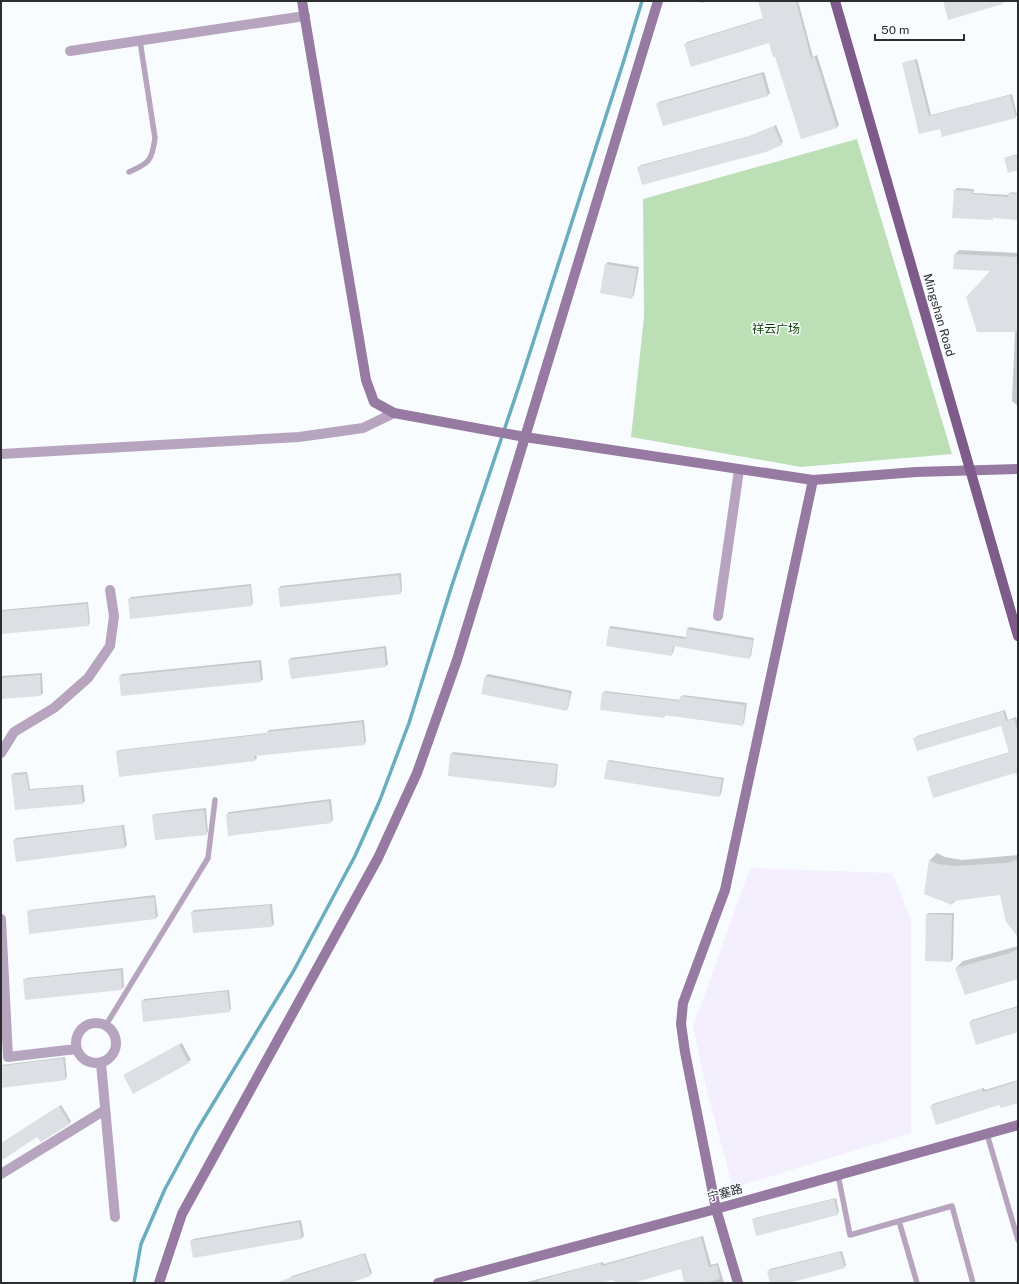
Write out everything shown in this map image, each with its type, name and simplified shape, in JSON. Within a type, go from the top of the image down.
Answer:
[{"type":"main road","name":"Mingshan Road","points":[[835,1],[1018,636]]},
{"type":"street","points":[[302,1],[366,380],[374,402],[394,413],[511,435],[813,480],[916,472],[1018,469]]},
{"type":"street","points":[[159,1283],[182,1214],[378,858],[417,773],[457,660],[658,1]]},
{"type":"street","points":[[70,51],[305,16]]},
{"type":"street","points":[[1,454],[299,437],[364,428],[394,413]]},
{"type":"street","points":[[718,616],[739,470]]},
{"type":"street","points":[[738,1283],[716,1209],[685,1052],[681,1024],[682,1003],[724,890],[813,480]]},
{"type":"street","points":[[1,753],[14,732],[54,708],[88,678],[110,646],[114,616],[110,590]]},
{"type":"street","points":[[1,919],[8,1058],[76,1049]]},
{"type":"street","points":[[98,1022],[106,1025],[112,1030],[116,1038],[114,1053],[101,1063],[86,1061],[80,1056],[76,1049],[78,1033],[83,1027],[90,1023],[98,1022]]},
{"type":"street","points":[[101,1063],[116,1217]]},
{"type":"street","points":[[1,1174],[105,1110]]},
{"type":"street","name":"宁塞路","points":[[438,1283],[716,1209],[1018,1125]]},
{"type":"lane","points":[[129,172],[144,165],[153,154],[155,138],[140,41]]},
{"type":"lane","points":[[106,1025],[208,858],[215,800]]},
{"type":"lane","points":[[987,1134],[1018,1240]]},
{"type":"lane","points":[[838,1175],[850,1235],[952,1206],[973,1283]]},
{"type":"lane","points":[[899,1221],[917,1283]]},
{"type":"shaded area","points":[[750,868],[892,873],[911,920],[911,1133],[733,1188],[705,1083],[693,1027]]},
{"type":"green space","name":"祥云广场","points":[[857,139],[952,454],[801,467],[631,437],[644,317],[643,199]]},
{"type":"building","points":[[758,1],[796,1],[811,58],[815,57],[837,128],[801,139],[775,57],[773,57],[769,43],[691,67],[684,44],[763,19]]},
{"type":"building","points":[[943,1],[1003,1],[1003,4],[948,20]]},
{"type":"building","points":[[915,60],[929,116],[1010,95],[1016,118],[942,137],[940,129],[919,134],[902,63]]},
{"type":"building","points":[[762,74],[768,96],[663,126],[656,104]]},
{"type":"building","points":[[774,126],[782,145],[766,152],[642,185],[637,167],[747,137]]},
{"type":"building","points":[[1018,155],[1018,170],[1008,173],[1004,158]]},
{"type":"building","points":[[954,190],[972,191],[972,194],[1008,197],[1008,193],[1018,194],[1018,220],[993,218],[993,220],[952,218]]},
{"type":"building","points":[[954,254],[1018,257],[1018,332],[977,332],[966,297],[990,271],[953,269]]},
{"type":"building","points":[[605,264],[637,269],[632,299],[600,293]]},
{"type":"building","points":[[399,575],[401,594],[280,607],[278,588]]},
{"type":"building","points":[[250,586],[252,606],[130,619],[128,599]]},
{"type":"building","points":[[87,604],[89,626],[1,634],[1,611]]},
{"type":"building","points":[[609,628],[685,639],[687,629],[753,640],[749,659],[673,646],[672,656],[606,646]]},
{"type":"building","points":[[384,648],[386,667],[291,679],[288,660]]},
{"type":"building","points":[[259,662],[261,682],[121,696],[119,676]]},
{"type":"building","points":[[40,675],[41,696],[1,699],[1,678]]},
{"type":"building","points":[[485,676],[570,693],[567,711],[481,694]]},
{"type":"building","points":[[602,692],[679,701],[680,696],[745,705],[743,726],[665,715],[664,718],[600,710]]},
{"type":"building","points":[[1003,711],[1006,721],[1014,719],[1018,731],[1018,774],[1016,775],[1015,773],[933,798],[927,777],[1009,753],[1001,726],[917,751],[913,738]]},
{"type":"building","points":[[362,722],[365,745],[254,756],[255,761],[119,777],[116,751],[266,734],[266,732]]},
{"type":"building","points":[[450,754],[557,765],[554,788],[448,776]]},
{"type":"building","points":[[607,761],[722,779],[719,797],[604,779]]},
{"type":"building","points":[[26,774],[29,790],[81,786],[83,804],[15,810],[11,775]]},
{"type":"building","points":[[329,801],[332,823],[228,836],[226,814]]},
{"type":"building","points":[[204,810],[207,835],[155,840],[152,815]]},
{"type":"building","points":[[122,826],[125,848],[16,862],[13,840]]},
{"type":"building","points":[[1018,859],[1018,937],[1006,922],[1000,895],[953,901],[952,905],[924,894],[929,860],[938,864],[954,866],[1006,863]]},
{"type":"building","points":[[154,897],[156,919],[29,934],[27,911]]},
{"type":"building","points":[[270,905],[272,927],[193,933],[191,912]]},
{"type":"building","points":[[926,914],[952,915],[951,962],[925,961]]},
{"type":"building","points":[[1018,949],[1018,979],[965,995],[955,968],[1007,954]]},
{"type":"building","points":[[121,970],[122,990],[25,1000],[23,979]]},
{"type":"building","points":[[227,991],[230,1012],[143,1022],[141,1001]]},
{"type":"building","points":[[1018,1007],[1018,1032],[976,1045],[969,1022]]},
{"type":"building","points":[[179,1044],[189,1063],[133,1094],[123,1075]]},
{"type":"building","points":[[63,1058],[66,1080],[1,1088],[1,1066]]},
{"type":"building","points":[[1018,1081],[1018,1103],[1001,1108],[999,1105],[936,1125],[930,1106],[982,1089],[983,1092]]},
{"type":"building","points":[[59,1106],[70,1124],[41,1142],[37,1137],[1,1161],[1,1143]]},
{"type":"building","points":[[834,1199],[838,1215],[756,1236],[752,1219]]},
{"type":"building","points":[[299,1222],[302,1239],[193,1258],[190,1241]]},
{"type":"building","points":[[701,1237],[709,1267],[717,1265],[720,1279],[705,1283],[684,1283],[681,1269],[633,1283],[614,1283],[613,1280],[600,1283],[539,1283],[539,1280],[601,1263],[602,1266]]},
{"type":"building","points":[[840,1252],[845,1268],[789,1283],[770,1283],[767,1271]]},
{"type":"building","points":[[364,1254],[371,1276],[350,1283],[280,1283],[280,1281]]},
{"type":"waterway","points":[[134,1283],[141,1244],[165,1189],[197,1130],[293,972],[355,856],[380,800],[409,723],[452,585],[520,383],[642,1]]}]
